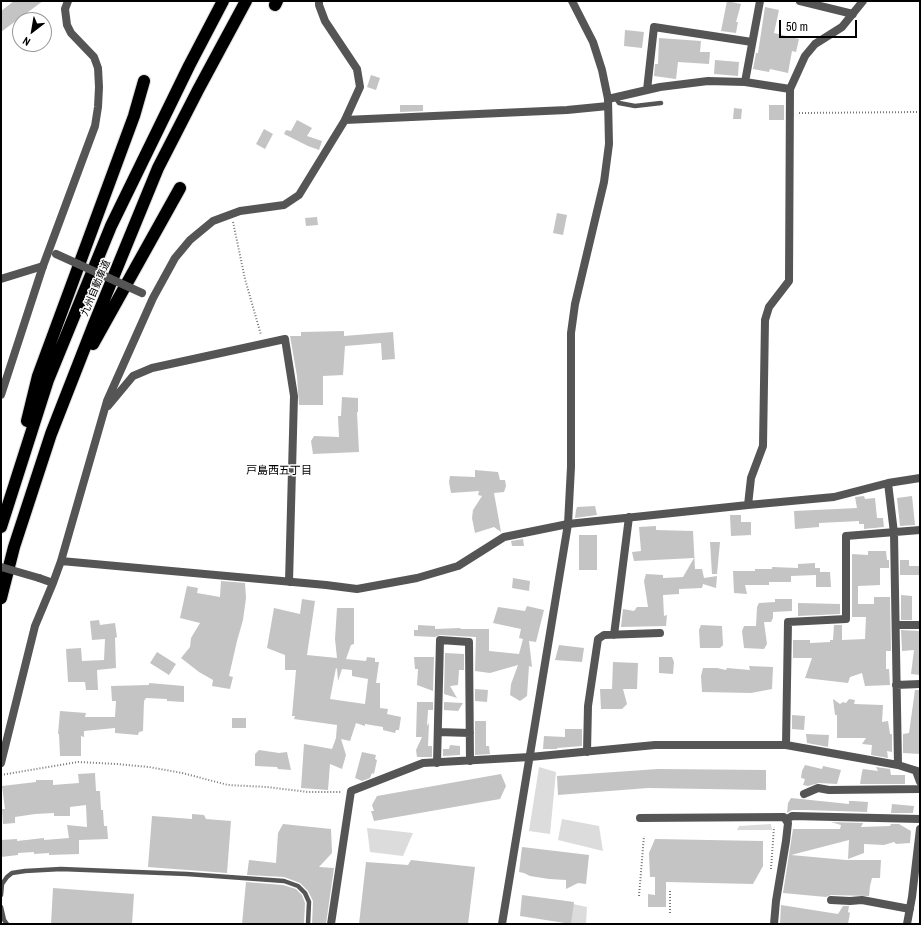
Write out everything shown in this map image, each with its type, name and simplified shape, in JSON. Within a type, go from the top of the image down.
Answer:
[{"type":"highway","name":"九州自動車道","points":[[1,527],[48,380],[108,234],[189,66],[223,1]]},
{"type":"highway","name":"九州自動車道","points":[[1,598],[14,547],[51,434],[158,168],[246,1]]},
{"type":"highway","points":[[1,523],[38,376],[134,116],[144,81]]},
{"type":"highway","points":[[75,375],[180,188]]},
{"type":"street","points":[[1,395],[42,266],[52,253],[95,126],[98,107],[98,68],[94,57],[70,34],[65,9],[68,1]]},
{"type":"street","points":[[1,763],[35,626],[61,561],[104,410],[154,298],[176,258],[190,240],[213,220],[240,211],[284,205],[299,195],[345,120],[360,87],[357,68],[325,21],[319,1]]},
{"type":"street","points":[[502,924],[568,524],[571,467],[571,333],[575,304],[607,165],[610,144],[610,101],[602,70],[592,42],[572,1]]},
{"type":"street","points":[[745,82],[760,1]]},
{"type":"street","points":[[800,1],[852,14]]},
{"type":"street","points":[[748,505],[752,478],[763,446],[765,320],[770,307],[789,280],[790,89],[805,56],[816,44],[842,27],[862,1]]},
{"type":"street","points":[[647,90],[654,27],[752,42]]},
{"type":"street","points":[[345,120],[567,110],[610,101],[660,87],[708,81],[745,82],[790,89]]},
{"type":"street","points":[[52,253],[154,298]]},
{"type":"street","points":[[1,279],[42,266]]},
{"type":"street","points":[[104,410],[133,376],[152,368],[285,339],[294,396],[289,582]]},
{"type":"street","points":[[61,561],[289,582],[357,590],[417,578],[458,566],[504,537],[568,524],[834,497],[888,483],[920,478]]},
{"type":"street","points":[[888,483],[894,533],[898,766]]},
{"type":"street","points":[[614,635],[630,517]]},
{"type":"street","points":[[786,745],[788,622],[846,619],[846,536],[920,530]]},
{"type":"street","points":[[1,567],[53,583]]},
{"type":"street","points":[[896,625],[920,625]]},
{"type":"street","points":[[587,752],[588,706],[598,639],[604,635],[660,633]]},
{"type":"street","points":[[438,762],[440,640],[469,642],[470,761]]},
{"type":"street","points":[[896,685],[920,684]]},
{"type":"street","points":[[438,732],[470,733]]},
{"type":"street","points":[[332,924],[351,792],[423,763],[530,757],[655,746],[786,745],[918,771],[920,782]]},
{"type":"street","points":[[804,794],[818,788],[829,790],[920,789]]},
{"type":"street","points":[[786,820],[792,816],[920,819]]},
{"type":"street","points":[[640,818],[784,817],[788,823],[774,924]]},
{"type":"street","points":[[907,924],[920,828]]},
{"type":"street","points":[[831,900],[862,900],[910,909]]},
{"type":"lane","points":[[610,101],[635,106],[661,102]]},
{"type":"lane","points":[[1,895],[2,884],[7,877],[12,873],[24,871],[61,870],[187,874],[284,881],[298,886],[305,893],[309,902],[308,924]]},
{"type":"lane","points":[[1,907],[4,920],[7,924]]},
{"type":"path","points":[[790,113],[920,112]]},
{"type":"path","points":[[232,214],[246,280],[263,344]]},
{"type":"path","points":[[1,775],[78,762],[149,767],[182,773],[228,785],[267,787],[308,792],[351,792]]},
{"type":"path","points":[[639,896],[644,836]]},
{"type":"path","points":[[670,891],[670,915]]},
{"type":"shaded area","points":[[539,767],[556,772],[550,834],[529,831]]},
{"type":"shaded area","points":[[562,819],[599,826],[603,851],[558,840]]},
{"type":"shaded area","points":[[771,824],[772,830],[737,830],[739,826]]},
{"type":"shaded area","points":[[367,828],[413,833],[403,856],[370,852]]},
{"type":"shaded area","points":[[573,904],[587,907],[586,924],[570,924]]},
{"type":"building","points":[[14,1],[43,1],[28,12],[12,12],[12,24],[1,32],[1,11]]},
{"type":"building","points":[[727,1],[741,4],[736,22],[738,22],[736,33],[721,31]]},
{"type":"building","points":[[765,7],[779,10],[774,33],[799,39],[796,52],[792,51],[788,73],[770,69],[769,72],[753,69],[756,53],[758,53]]},
{"type":"building","points":[[625,30],[644,32],[642,48],[624,46]]},
{"type":"building","points":[[659,38],[701,41],[700,52],[710,52],[709,64],[678,62],[676,79],[654,76],[655,64],[658,64]]},
{"type":"building","points":[[715,60],[739,62],[738,76],[714,74]]},
{"type":"building","points":[[371,75],[380,78],[376,90],[367,87]]},
{"type":"building","points":[[400,105],[423,105],[423,111],[400,112]]},
{"type":"building","points":[[769,105],[784,105],[784,120],[769,120]]},
{"type":"building","points":[[734,108],[742,109],[741,119],[733,119]]},
{"type":"building","points":[[297,120],[312,128],[307,136],[322,141],[319,150],[284,134],[286,130],[291,131]]},
{"type":"building","points":[[264,129],[273,134],[265,149],[256,144]]},
{"type":"building","points":[[557,213],[567,215],[563,235],[553,233]]},
{"type":"building","points":[[317,217],[318,225],[306,226],[305,218]]},
{"type":"building","points":[[344,331],[344,336],[393,332],[395,359],[382,360],[381,343],[345,346],[343,375],[323,376],[323,405],[299,405],[297,376],[290,336],[301,336],[301,332]]},
{"type":"building","points":[[342,397],[358,398],[357,412],[359,452],[313,454],[311,441],[314,436],[339,437],[338,416],[341,416]]},
{"type":"building","points":[[475,470],[498,472],[500,480],[505,480],[506,486],[504,492],[494,493],[501,532],[494,527],[475,533],[472,518],[473,510],[482,496],[478,495],[479,491],[451,493],[449,482],[450,476],[475,477]]},
{"type":"building","points":[[864,496],[865,499],[875,498],[877,518],[883,518],[884,527],[864,529],[864,524],[859,524],[859,521],[819,523],[819,527],[795,529],[794,511],[857,508],[855,497]]},
{"type":"building","points":[[912,496],[915,525],[900,526],[897,498]]},
{"type":"building","points":[[595,506],[597,515],[575,518],[577,507]]},
{"type":"building","points":[[730,515],[741,515],[741,522],[751,522],[751,535],[731,536]]},
{"type":"building","points":[[656,526],[656,530],[693,531],[695,569],[702,569],[704,578],[717,576],[716,588],[703,584],[702,588],[679,589],[679,594],[663,595],[664,616],[667,615],[666,626],[621,627],[623,609],[634,611],[637,607],[648,607],[644,581],[646,574],[663,575],[663,578],[683,577],[694,558],[634,561],[632,552],[641,551],[639,527]]},
{"type":"building","points":[[579,535],[597,535],[597,570],[579,570]]},
{"type":"building","points":[[523,539],[524,546],[512,546],[511,541]]},
{"type":"building","points":[[710,542],[720,542],[717,574],[712,574]]},
{"type":"building","points":[[868,551],[886,551],[887,560],[889,560],[889,568],[880,568],[880,585],[858,586],[858,604],[874,604],[874,597],[890,597],[891,651],[886,651],[886,669],[889,669],[890,685],[865,686],[862,673],[850,677],[848,683],[805,678],[812,658],[793,658],[793,640],[810,640],[810,643],[830,642],[830,640],[833,640],[834,625],[842,625],[842,640],[865,639],[866,617],[852,617],[852,554],[868,555]]},
{"type":"building","points":[[900,560],[909,560],[909,566],[920,566],[920,575],[900,575]]},
{"type":"building","points":[[815,563],[815,568],[820,568],[820,572],[830,572],[831,587],[816,587],[816,575],[791,576],[791,582],[769,582],[769,585],[745,585],[747,594],[734,593],[733,571],[755,571],[755,569],[772,569],[772,567],[798,568],[798,564]]},
{"type":"building","points":[[513,578],[530,581],[529,591],[512,588]]},
{"type":"building","points":[[221,581],[245,583],[246,598],[243,620],[229,676],[233,677],[230,689],[212,686],[213,680],[199,672],[181,658],[190,647],[191,638],[200,623],[180,618],[187,586],[198,588],[197,593],[220,597]]},
{"type":"building","points":[[901,595],[912,596],[912,620],[901,620]]},
{"type":"building","points":[[302,599],[315,601],[307,655],[337,658],[335,639],[337,608],[354,608],[354,644],[351,645],[346,659],[366,661],[367,657],[375,658],[375,662],[379,662],[376,683],[380,683],[380,708],[388,709],[387,714],[401,717],[399,730],[396,730],[395,733],[383,730],[383,727],[365,724],[365,726],[356,723],[350,741],[341,739],[346,755],[342,769],[330,764],[328,790],[301,788],[304,744],[332,749],[336,738],[337,725],[294,719],[295,716],[292,716],[296,670],[285,670],[285,655],[267,648],[274,608],[300,614]],"holes":[[[336,668],[338,681],[342,669],[352,670],[352,676],[368,679],[365,704],[330,699]]]},
{"type":"building","points":[[775,599],[792,599],[792,611],[773,612],[771,622],[764,622],[767,644],[764,649],[744,648],[742,631],[744,626],[756,626],[757,607],[759,603],[775,602]]},
{"type":"building","points":[[798,603],[840,604],[840,614],[798,616]]},
{"type":"building","points":[[527,606],[544,610],[536,642],[529,641],[532,667],[529,666],[527,696],[520,701],[510,695],[511,684],[518,665],[490,673],[475,671],[476,637],[440,635],[435,637],[414,636],[414,630],[418,630],[418,625],[435,626],[435,629],[489,629],[489,651],[519,654],[523,639],[519,638],[521,629],[493,623],[498,607],[525,611]]},
{"type":"building","points":[[99,620],[100,625],[115,623],[117,637],[115,638],[116,668],[97,670],[98,690],[86,690],[85,682],[68,682],[66,649],[81,648],[82,661],[104,660],[105,639],[92,640],[90,621]]},
{"type":"building","points":[[701,625],[722,626],[723,645],[720,648],[700,648],[699,630]]},
{"type":"building","points":[[901,630],[920,631],[920,675],[911,674],[914,650],[902,651]]},
{"type":"building","points":[[559,645],[584,648],[582,662],[555,660]]},
{"type":"building","points":[[157,652],[176,664],[169,675],[150,663]]},
{"type":"building","points":[[445,653],[464,654],[464,670],[459,670],[458,685],[450,686],[457,698],[444,694]]},
{"type":"building","points":[[414,657],[434,657],[433,691],[417,685],[418,669],[415,669]]},
{"type":"building","points":[[659,657],[672,657],[674,662],[673,674],[659,673]]},
{"type":"building","points":[[613,662],[638,663],[637,689],[623,689],[627,704],[622,709],[601,709],[600,689],[612,689]]},
{"type":"building","points":[[749,666],[773,667],[772,689],[751,693],[702,692],[701,676],[703,668],[750,670]]},
{"type":"building","points":[[149,683],[184,686],[184,702],[167,701],[167,699],[146,698],[144,701],[143,731],[139,732],[138,735],[115,733],[115,728],[84,731],[84,737],[81,736],[81,756],[60,756],[58,734],[60,711],[86,713],[85,717],[115,717],[116,701],[112,701],[111,686],[149,685]]},
{"type":"building","points":[[475,689],[488,690],[487,702],[475,701]]},
{"type":"building","points":[[915,690],[920,690],[920,754],[903,753],[903,734],[909,733]]},
{"type":"building","points":[[833,699],[840,704],[843,702],[846,703],[849,699],[855,700],[854,704],[883,705],[882,722],[888,721],[890,734],[892,734],[892,752],[887,751],[888,758],[871,755],[872,745],[862,744],[866,738],[837,738],[837,715],[835,715]]},
{"type":"building","points":[[417,702],[433,702],[433,710],[428,710],[427,726],[429,723],[428,746],[432,746],[432,757],[417,757],[416,750],[422,737],[416,737]]},
{"type":"building","points":[[444,702],[463,703],[458,711],[444,710]]},
{"type":"building","points":[[792,715],[805,716],[804,730],[792,729]]},
{"type":"building","points":[[232,718],[246,718],[246,728],[232,728]]},
{"type":"building","points":[[475,721],[486,721],[486,746],[489,746],[490,754],[475,755]]},
{"type":"building","points":[[565,729],[582,729],[582,746],[543,749],[544,736],[565,737]]},
{"type":"building","points":[[806,734],[829,735],[828,747],[807,743]]},
{"type":"building","points":[[450,745],[460,746],[460,755],[443,756],[443,749],[449,749]]},
{"type":"building","points":[[259,750],[279,753],[287,752],[291,770],[278,769],[277,767],[255,766],[255,754]]},
{"type":"building","points":[[362,752],[376,755],[375,759],[377,760],[374,774],[372,773],[370,778],[362,781],[355,778]]},
{"type":"building","points":[[805,765],[822,769],[823,766],[841,770],[837,784],[819,783],[808,786],[803,785],[805,779],[801,778]]},
{"type":"building","points":[[876,767],[890,769],[891,775],[905,775],[905,784],[860,784],[863,769],[878,771]]},
{"type":"building","points":[[658,769],[766,770],[766,790],[648,788],[558,795],[557,776]]},
{"type":"building","points":[[95,773],[96,791],[100,791],[101,810],[103,810],[104,826],[107,826],[108,839],[79,840],[79,854],[49,855],[49,853],[34,854],[34,852],[18,853],[18,855],[1,857],[1,840],[17,839],[17,841],[44,838],[44,840],[69,838],[67,825],[87,827],[86,805],[70,807],[70,816],[54,816],[54,813],[35,814],[15,817],[15,823],[3,824],[2,809],[5,809],[2,786],[36,782],[36,780],[53,780],[53,785],[79,783],[78,774]]},
{"type":"building","points":[[501,774],[506,786],[500,799],[374,821],[371,811],[374,811],[372,805],[377,796]]},
{"type":"building","points":[[791,798],[849,804],[849,801],[868,802],[867,812],[792,810],[787,813],[788,803]]},
{"type":"building","points":[[892,804],[914,806],[913,813],[891,813]]},
{"type":"building","points":[[192,814],[204,815],[206,819],[231,821],[227,873],[148,867],[152,816],[192,819]]},
{"type":"building","points":[[831,822],[863,823],[861,827],[890,826],[891,824],[899,824],[911,831],[910,843],[896,844],[894,842],[884,845],[864,844],[864,853],[848,859],[849,840],[791,855],[846,860],[881,860],[880,878],[872,878],[869,896],[831,895],[826,897],[783,893],[793,829],[840,829],[841,825]]},
{"type":"building","points":[[283,824],[331,829],[332,853],[319,867],[334,868],[326,924],[312,924],[313,901],[308,891],[300,883],[284,877],[247,875],[249,860],[276,863],[278,833]]},
{"type":"building","points":[[655,839],[763,841],[763,866],[753,884],[666,882],[666,907],[648,907],[648,894],[655,895],[655,877],[650,877],[649,853]]},
{"type":"building","points":[[522,847],[589,855],[586,884],[578,883],[566,889],[566,880],[530,876],[519,872]]},
{"type":"building","points":[[411,860],[475,867],[468,924],[359,924],[366,862],[408,865]]},
{"type":"building","points":[[246,882],[283,885],[296,889],[302,895],[305,903],[304,924],[242,924]]},
{"type":"building","points":[[53,888],[134,894],[132,924],[51,924]]},
{"type":"building","points":[[522,895],[574,902],[571,924],[520,916]]},
{"type":"building","points":[[781,905],[838,914],[843,906],[849,906],[848,912],[850,913],[848,924],[780,924]]},
{"type":"district","name":"戸島西五丁目","points":[[279,471]]}]
